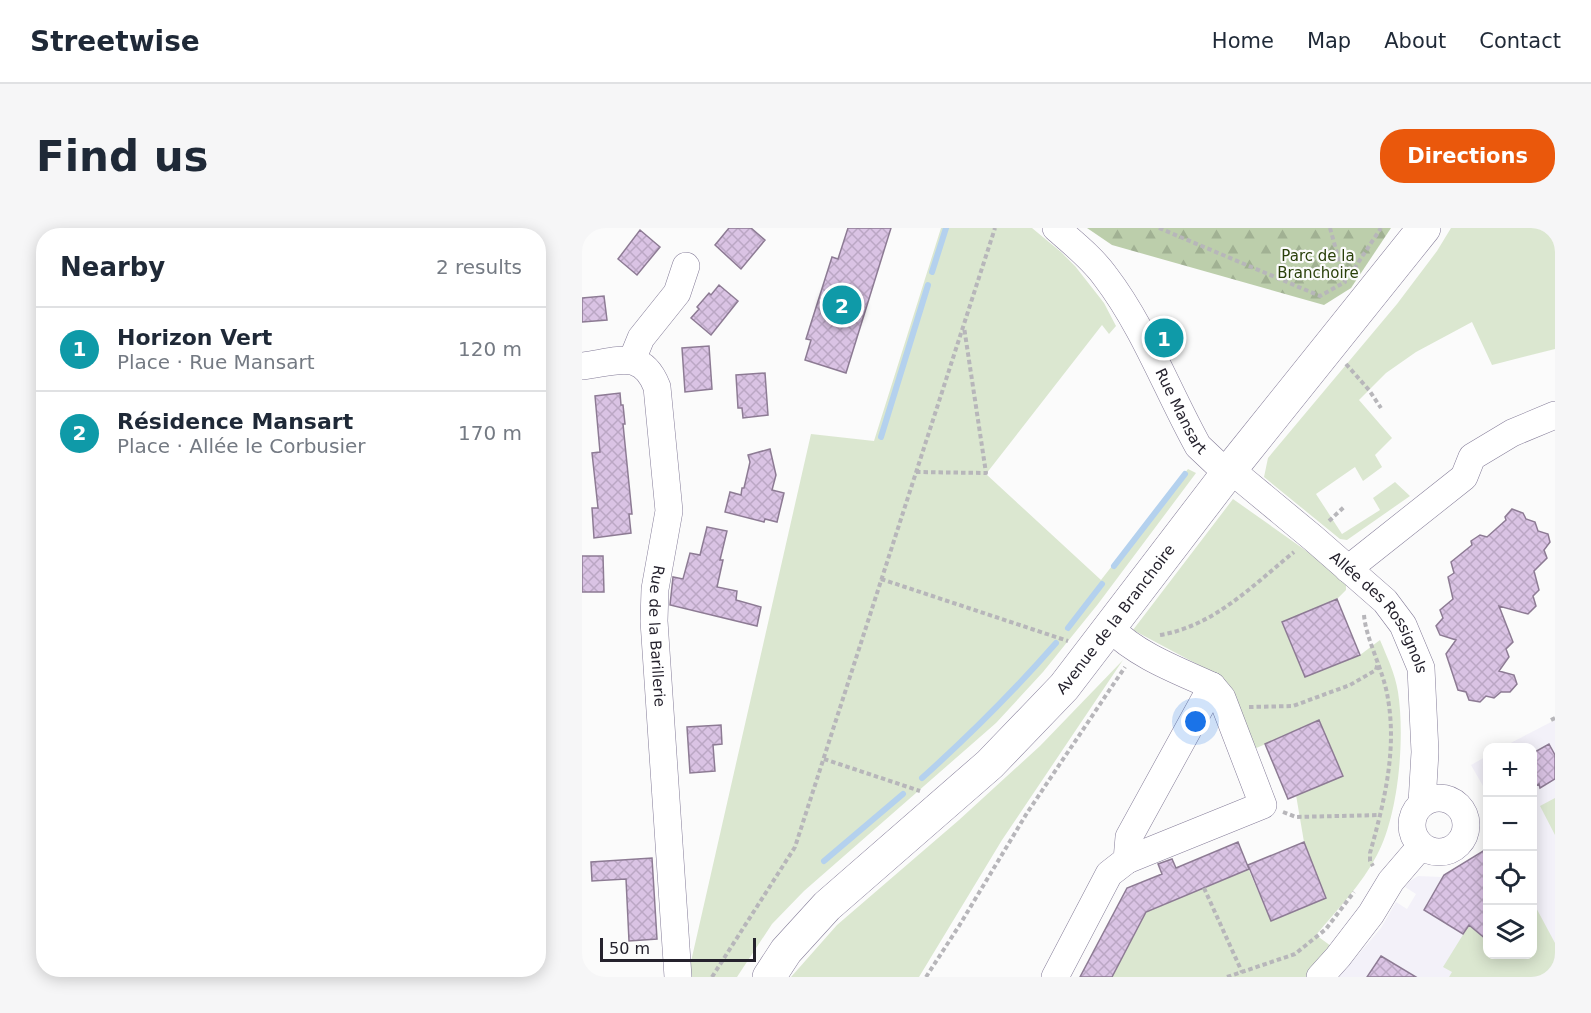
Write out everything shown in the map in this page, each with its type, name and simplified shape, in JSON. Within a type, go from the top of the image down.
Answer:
[{"type":"main road","name":"Avenue de la Branchoire","points":[[769,977],[786,951],[827,906],[970,783],[1023,732],[1064,687],[1230,470],[1424,228]]},
{"type":"street","name":"Rue Mansart","points":[[1056,228],[1077,245],[1104,274],[1125,305],[1198,446],[1216,463],[1230,470]]},
{"type":"street","points":[[582,366],[632,360],[641,338],[677,294],[686,266]]},
{"type":"street","name":"Rue de la Barillerie","points":[[632,360],[648,368],[657,387],[669,499],[668,523],[655,589],[654,621],[678,977]]},
{"type":"street","points":[[1348,569],[1464,477],[1472,457],[1512,433],[1555,415]]},
{"type":"street","name":"Allée des Rossignols","points":[[1230,470],[1313,538],[1384,601],[1403,625],[1421,668],[1425,752],[1422,803],[1414,814],[1412,828],[1413,835],[1421,846]]},
{"type":"street","points":[[1055,977],[1109,874],[1127,860],[1263,804],[1220,694],[1143,643],[1123,641],[1110,628]]},
{"type":"street","points":[[1127,860],[1129,837],[1212,687]]},
{"type":"street","points":[[1320,977],[1371,914],[1377,873],[1421,846],[1437,852],[1454,848],[1465,834],[1467,826],[1462,809],[1448,799],[1439,797],[1422,803]]},
{"type":"path","points":[[712,977],[795,847],[995,228]]},
{"type":"path","points":[[1158,228],[1320,296],[1345,282],[1381,228]]},
{"type":"path","points":[[1329,228],[1345,282]]},
{"type":"path","points":[[916,472],[986,473],[964,323]]},
{"type":"path","points":[[1341,359],[1369,390],[1381,408]]},
{"type":"path","points":[[926,977],[1027,813],[1143,643],[1179,632],[1209,618],[1313,538],[1344,507]]},
{"type":"path","points":[[881,579],[1069,642]]},
{"type":"path","points":[[1369,606],[1364,613],[1365,624],[1389,700],[1390,759],[1380,815],[1370,853],[1370,861],[1377,873]]},
{"type":"path","points":[[1230,716],[1247,707],[1293,706],[1350,686],[1376,670],[1378,661]]},
{"type":"path","points":[[824,759],[927,793]]},
{"type":"path","points":[[1296,817],[1380,815]]},
{"type":"path","points":[[1204,888],[1242,972]]},
{"type":"path","points":[[1227,977],[1295,954],[1326,930],[1358,888]]},
{"type":"shaded area","points":[[1555,720],[1555,967],[1536,977],[1339,977],[1381,928],[1396,902],[1407,909],[1416,894],[1405,887],[1410,881],[1418,876],[1441,877],[1483,851],[1483,959],[1537,959],[1537,743],[1511,743]]},
{"type":"shaded area","points":[[1483,758],[1483,786],[1471,765]]},
{"type":"green space","points":[[941,228],[1032,228],[1075,266],[1104,303],[1116,326],[1109,334],[1102,325],[986,474],[1101,580],[1188,469],[1196,473],[1098,604],[1043,672],[996,723],[804,891],[772,924],[737,977],[691,977],[690,966],[811,434],[874,441]]},
{"type":"green space","name":"Parc de la Branchoire","points":[[1087,228],[1391,228],[1351,288],[1324,305],[1112,245]]},
{"type":"green space","points":[[1451,228],[1555,228],[1555,349],[1492,365],[1472,322],[1416,352],[1386,373],[1359,400],[1392,438],[1375,455],[1382,467],[1363,481],[1355,467],[1316,494],[1342,534],[1380,510],[1373,498],[1395,482],[1410,496],[1347,540],[1340,539],[1264,477],[1268,458],[1397,304],[1437,251]]},
{"type":"green space","points":[[1233,499],[1346,579],[1346,590],[1337,599],[1282,623],[1305,677],[1360,655],[1380,640],[1395,678],[1400,710],[1400,753],[1391,819],[1385,838],[1371,866],[1316,935],[1335,949],[1311,977],[1112,977],[1146,912],[1247,866],[1271,921],[1326,898],[1304,842],[1296,795],[1343,776],[1319,721],[1254,749],[1228,684],[1219,674],[1133,630]]},
{"type":"green space","points":[[1123,660],[1002,840],[919,977],[791,977],[837,925],[959,820],[1040,746]]},
{"type":"green space","points":[[1555,798],[1555,835],[1540,806]]},
{"type":"green space","points":[[1537,909],[1555,943],[1555,977],[1449,977],[1452,972],[1443,967],[1469,925],[1483,937],[1483,959],[1537,959]]},
{"type":"building","points":[[729,228],[751,228],[765,240],[741,269],[715,245]]},
{"type":"building","points":[[848,228],[891,228],[846,373],[805,360],[811,340],[806,339],[832,257],[838,259]]},
{"type":"building","points":[[640,230],[660,247],[637,275],[618,259]]},
{"type":"building","points":[[719,285],[738,301],[711,335],[691,318],[699,309],[697,307]]},
{"type":"building","points":[[604,296],[607,320],[582,322],[582,298]]},
{"type":"building","points":[[709,346],[712,389],[685,392],[682,348]]},
{"type":"building","points":[[765,373],[768,415],[743,418],[742,408],[738,408],[736,375]]},
{"type":"building","points":[[620,393],[625,424],[623,424],[632,514],[629,514],[631,533],[594,538],[592,508],[598,508],[592,453],[600,452],[595,396]]},
{"type":"building","points":[[770,449],[776,475],[772,490],[784,493],[777,522],[765,519],[764,522],[725,512],[730,492],[741,495],[742,488],[744,488],[750,462],[748,455]]},
{"type":"building","points":[[1512,509],[1523,513],[1526,519],[1535,522],[1538,531],[1548,534],[1550,542],[1544,550],[1547,558],[1534,571],[1539,590],[1533,596],[1536,606],[1528,614],[1499,606],[1513,642],[1506,649],[1509,657],[1499,671],[1514,675],[1517,684],[1510,692],[1501,692],[1494,698],[1486,696],[1480,702],[1469,700],[1466,692],[1458,690],[1446,654],[1456,640],[1440,635],[1436,626],[1443,618],[1440,610],[1453,599],[1448,577],[1454,573],[1451,562],[1472,545],[1471,541],[1480,535],[1487,537],[1506,520],[1505,517]]},
{"type":"building","points":[[707,527],[727,531],[717,587],[737,591],[736,600],[761,607],[757,626],[670,605],[673,577],[683,579],[690,553],[700,555]]},
{"type":"building","points":[[582,556],[603,556],[604,592],[582,592]]},
{"type":"building","points":[[1337,599],[1360,655],[1305,677],[1282,622]]},
{"type":"building","points":[[1319,720],[1343,776],[1288,799],[1265,744]]},
{"type":"building","points":[[721,725],[722,744],[713,745],[715,771],[690,773],[687,727]]},
{"type":"building","points":[[1549,744],[1555,755],[1555,779],[1540,788],[1539,784],[1537,785],[1537,751]]},
{"type":"building","points":[[1238,842],[1249,869],[1146,912],[1112,977],[1080,977],[1127,888],[1162,874],[1158,864],[1172,859],[1176,868]]},
{"type":"building","points":[[1304,842],[1326,898],[1271,921],[1248,865]]},
{"type":"building","points":[[1483,851],[1483,937],[1469,925],[1463,934],[1424,910],[1444,875]]},
{"type":"building","points":[[652,858],[657,939],[629,941],[626,879],[592,881],[591,862]]},
{"type":"building","points":[[1381,956],[1416,977],[1367,977]]},
{"type":"waterway","points":[[932,272],[946,228]]},
{"type":"waterway","points":[[881,437],[928,285]]},
{"type":"waterway","points":[[1114,566],[1185,474]]},
{"type":"waterway","points":[[1068,628],[1102,584]]},
{"type":"waterway","points":[[922,778],[991,713],[1056,643]]},
{"type":"waterway","points":[[824,861],[903,794]]},
{"type":"place","name":"Résidence Mansart","points":[[842,305]]},
{"type":"place","name":"Horizon Vert","points":[[1164,338]]}]
